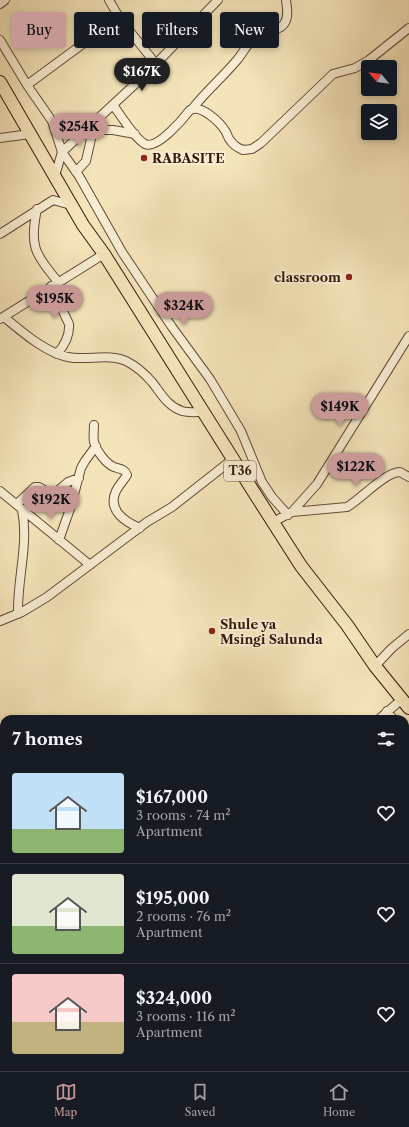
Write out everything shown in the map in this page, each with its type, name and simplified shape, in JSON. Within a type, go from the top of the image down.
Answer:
[{"type":"highway","name":"T36","points":[[0,82],[83,225],[104,254],[301,566],[347,625],[375,666],[405,704]]},
{"type":"street","points":[[0,4],[5,0]]},
{"type":"street","points":[[109,0],[116,12]]},
{"type":"street","points":[[54,176],[62,152],[90,130],[218,0]]},
{"type":"street","points":[[114,105],[135,134],[144,143],[153,145],[165,137],[193,108],[200,98],[237,60],[250,40],[255,36],[281,27],[285,23],[287,16],[286,0]]},
{"type":"street","points":[[193,108],[200,109],[212,117],[226,132],[230,141],[237,147],[243,150],[252,148],[261,142],[292,114],[320,85],[333,74],[355,68],[369,60],[409,28]]},
{"type":"street","points":[[134,37],[156,64]]},
{"type":"street","points":[[0,40],[27,85],[52,121],[62,152],[76,172],[122,252],[217,391],[241,431],[262,482],[272,497],[290,513],[347,507],[393,473],[400,472],[409,477]]},
{"type":"street","points":[[27,85],[78,48]]},
{"type":"street","points":[[90,130],[113,130],[135,134]]},
{"type":"street","points":[[76,172],[86,161],[90,130]]},
{"type":"street","points":[[0,138],[30,134]]},
{"type":"street","points":[[0,234],[53,200],[71,204]]},
{"type":"street","points":[[37,209],[33,227],[33,240],[36,250],[54,284],[69,324],[66,340],[57,354]]},
{"type":"street","points":[[104,254],[2,318],[57,354],[69,358],[105,357],[125,360],[142,371],[152,382],[164,400],[174,408],[189,412],[203,412]]},
{"type":"street","points":[[273,522],[290,513],[317,484],[409,336]]},
{"type":"street","points":[[94,425],[94,442],[107,462],[127,473],[125,480],[117,490],[114,497],[115,509],[126,522],[140,528]]},
{"type":"street","points":[[59,540],[84,461],[96,446]]},
{"type":"street","points":[[0,621],[18,614],[47,597],[140,528],[172,507],[233,459]]},
{"type":"street","points":[[18,614],[17,600],[25,532],[20,507],[35,487],[39,487],[48,492],[55,492],[62,486],[79,478]]},
{"type":"street","points":[[0,490],[90,565]]},
{"type":"street","points":[[375,666],[392,648],[409,634]]},
{"type":"street","points":[[383,715],[387,711],[405,704]]},
{"type":"street","points":[[387,711],[390,715]]},
{"type":"place","name":"RABASITE","points":[[144,158]]},
{"type":"place","name":"classroom","points":[[349,277]]},
{"type":"place","name":"Shule ya Msingi Salunda","points":[[212,631]]}]
